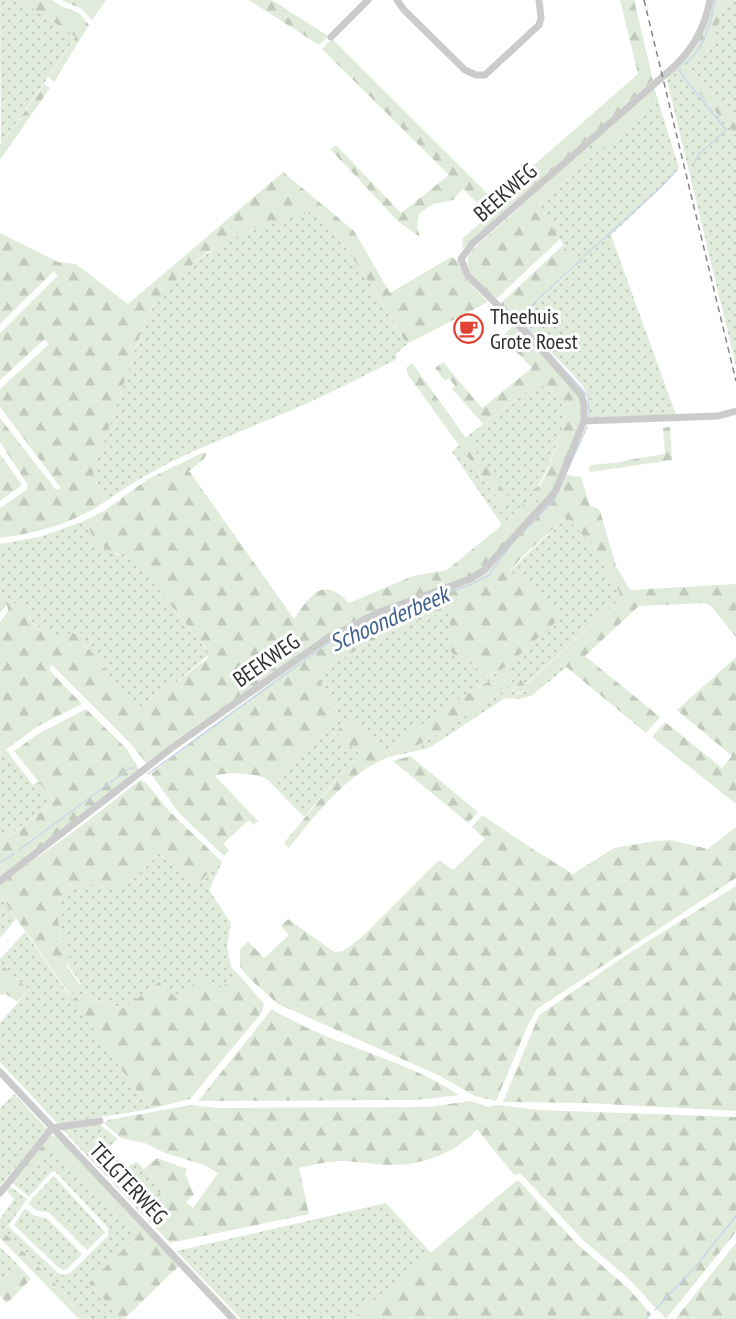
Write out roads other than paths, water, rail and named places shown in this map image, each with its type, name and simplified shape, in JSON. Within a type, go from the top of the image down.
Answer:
[{"type":"street","points":[[331,37],[368,0]]},
{"type":"street","points":[[397,0],[404,10],[465,70],[476,75],[485,75],[539,25],[542,18],[539,0]]},
{"type":"street","name":"BEEKWEG","points":[[0,881],[173,747],[329,637],[380,612],[471,579],[484,570],[550,498],[560,481],[584,421],[584,405],[577,388],[534,341],[468,276],[461,259],[472,244],[676,65],[697,39],[710,0]]},
{"type":"street","points":[[584,421],[718,416],[736,411]]},
{"type":"street","name":"TELGTERWEG","points":[[0,1072],[233,1319]]},
{"type":"street","points":[[0,1193],[52,1128],[100,1121]]},
{"type":"waterway","name":"Schoonderbeek","points":[[685,64],[702,43],[715,0]]},
{"type":"waterway","name":"Schoonderbeek","points":[[681,68],[679,71],[726,130],[699,154],[694,163]]},
{"type":"waterway","name":"Schoonderbeek","points":[[584,256],[677,170]]},
{"type":"waterway","name":"Schoonderbeek","points":[[532,334],[519,320],[521,315],[582,259]]},
{"type":"waterway","name":"Schoonderbeek","points":[[539,342],[588,396],[589,417]]},
{"type":"waterway","name":"Schoonderbeek","points":[[522,533],[554,500],[587,427]]},
{"type":"waterway","name":"Schoonderbeek","points":[[148,774],[331,641],[366,623],[488,576],[509,548]]},
{"type":"waterway","name":"Schoonderbeek","points":[[19,850],[130,768],[134,768]]},
{"type":"waterway","name":"Schoonderbeek","points":[[0,863],[15,853]]},
{"type":"waterway","points":[[655,1310],[695,1267],[736,1216]]},
{"type":"waterway","points":[[646,1319],[650,1315]]},
{"type":"railway","points":[[644,0],[736,381]]},
{"type":"place","name":"Theehuis Grote Roest","points":[[469,329]]}]
